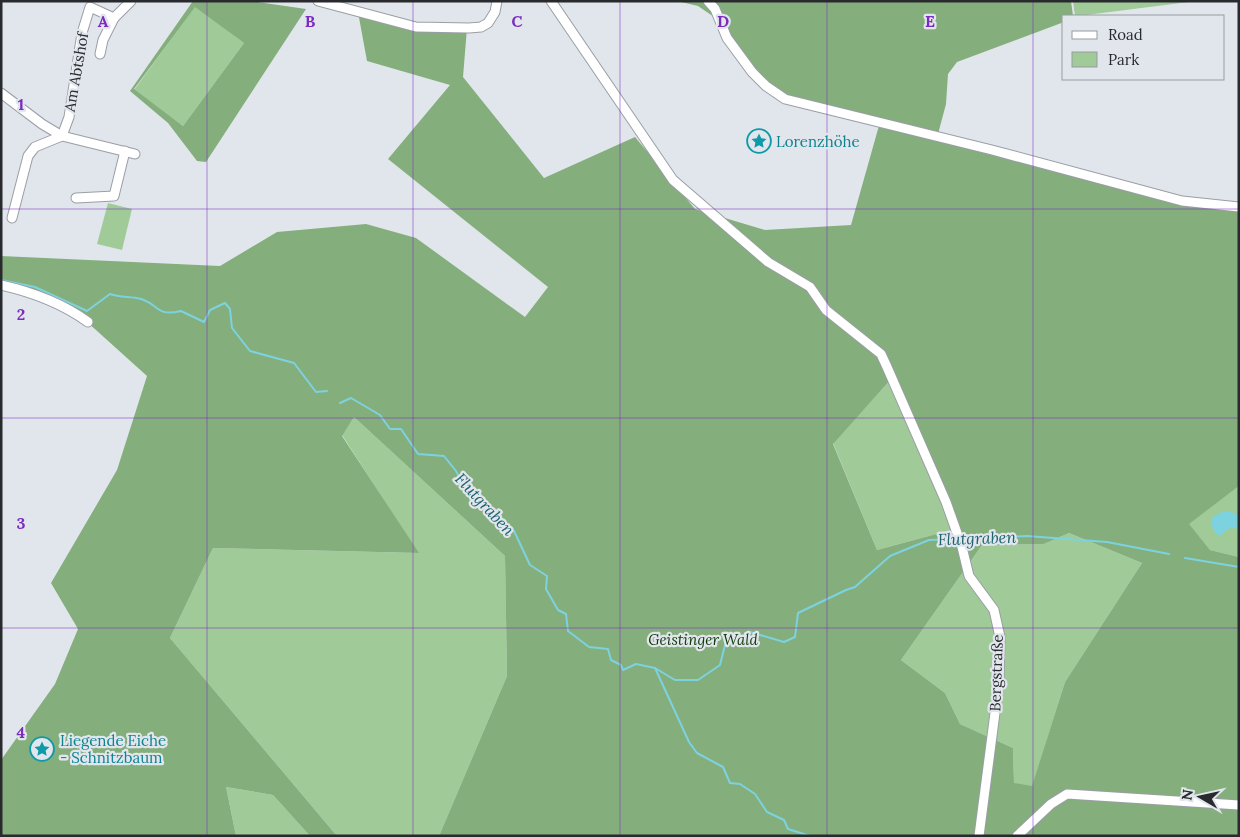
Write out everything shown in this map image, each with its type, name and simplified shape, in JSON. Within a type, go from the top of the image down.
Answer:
[{"type":"street","name":"Am Abtshof","points":[[100,54],[103,40],[114,18],[131,1]]},
{"type":"street","points":[[318,1],[416,27],[469,28],[481,27],[488,22],[495,12],[498,1]]},
{"type":"street","name":"Bergstraße","points":[[551,1],[673,180],[768,262],[810,287],[826,310],[881,354],[946,502],[962,546],[969,576],[994,610],[1000,637],[999,682],[979,836]]},
{"type":"street","points":[[708,1],[715,9],[727,38],[752,72],[766,86],[785,99],[992,150],[1182,201],[1239,207]]},
{"type":"street","name":"Am Abtshof","points":[[62,136],[69,117],[82,33],[92,4],[114,18]]},
{"type":"street","name":"Am Abtshof","points":[[1,93],[42,124],[62,136],[135,154]]},
{"type":"street","points":[[12,218],[11,207],[28,156],[35,147],[62,136]]},
{"type":"street","points":[[76,198],[114,196],[125,151]]},
{"type":"street","points":[[1,285],[41,296],[76,313],[88,322]]},
{"type":"street","points":[[1017,836],[1051,804],[1067,794],[1239,805]]},
{"type":"green space","points":[[193,1],[250,1],[306,9],[206,162],[197,161],[168,123],[130,91]],"holes":[[[195,7],[244,43],[183,126],[134,89]]]},
{"type":"green space","name":"Geistinger Wald","points":[[677,1],[1071,1],[1073,15],[1062,15],[1062,23],[957,62],[948,74],[946,104],[938,134],[1182,201],[1239,207],[1239,486],[1189,524],[1210,550],[1239,557],[1239,836],[439,836],[507,676],[505,556],[354,417],[342,436],[419,553],[213,548],[170,638],[337,836],[310,836],[273,795],[226,787],[236,836],[1,836],[1,760],[55,684],[78,629],[51,583],[117,470],[147,376],[76,312],[1,285],[1,256],[220,266],[277,232],[366,224],[416,238],[525,317],[548,287],[388,159],[450,85],[367,61],[358,12],[416,27],[467,28],[463,77],[544,178],[635,137],[695,209],[765,230],[851,225],[880,122],[806,105],[766,87],[720,21],[698,6]],"holes":[[[892,378],[951,530],[877,550],[833,444]],[[1069,533],[1142,563],[1065,682],[1032,786],[1014,783],[1013,748],[960,724],[945,693],[901,660],[982,545],[1044,544]]]},
{"type":"green space","points":[[1073,1],[1197,1],[1083,15],[1075,15]]},
{"type":"green space","points":[[195,6],[244,43],[183,126],[134,90]]},
{"type":"green space","points":[[108,203],[132,209],[122,250],[97,244]]},
{"type":"green space","points":[[892,378],[951,530],[877,550],[833,443]]},
{"type":"green space","points":[[354,417],[505,556],[507,676],[439,836],[337,836],[170,638],[213,548],[418,553],[342,435]]},
{"type":"green space","points":[[1239,486],[1239,557],[1210,550],[1188,524]]},
{"type":"green space","points":[[1069,533],[1142,563],[1065,682],[1032,787],[1014,784],[1013,748],[960,724],[945,693],[901,660],[982,545],[1044,544]]},
{"type":"green space","points":[[226,787],[273,795],[310,836],[236,836]]},
{"type":"water","points":[[1228,511],[1239,515],[1239,530],[1231,528],[1219,536],[1212,527],[1212,519],[1217,514]]},
{"type":"waterway","name":"Flutgraben","points":[[1,280],[35,287],[87,311],[110,294],[141,299],[162,311],[181,311],[204,322],[210,310],[225,303],[230,309],[232,328],[250,351],[294,363],[316,392],[327,391]]},
{"type":"waterway","name":"Flutgraben","points":[[340,403],[351,398],[380,415],[390,429],[401,429],[418,454],[444,456],[456,471],[463,484],[490,506],[514,531],[530,565],[547,576],[546,589],[558,610],[566,614],[568,631],[589,647],[608,649],[611,660],[621,665],[623,670],[636,664],[655,668],[675,680],[698,680],[720,665],[725,645],[750,632],[784,642],[795,637],[798,613],[855,587],[890,556],[929,540],[955,539]]},
{"type":"waterway","name":"Flutgraben","points":[[962,539],[1027,536],[1107,542],[1169,554]]},
{"type":"waterway","name":"Flutgraben","points":[[1185,558],[1239,567]]},
{"type":"waterway","points":[[655,668],[689,742],[697,753],[723,767],[730,783],[740,784],[755,794],[767,812],[784,820],[788,829],[810,836]]},
{"type":"place","name":"Lorenzhöhe","points":[[759,141]]},
{"type":"place","name":"Liegende Eiche - Schnitzbaum","points":[[42,749]]}]
